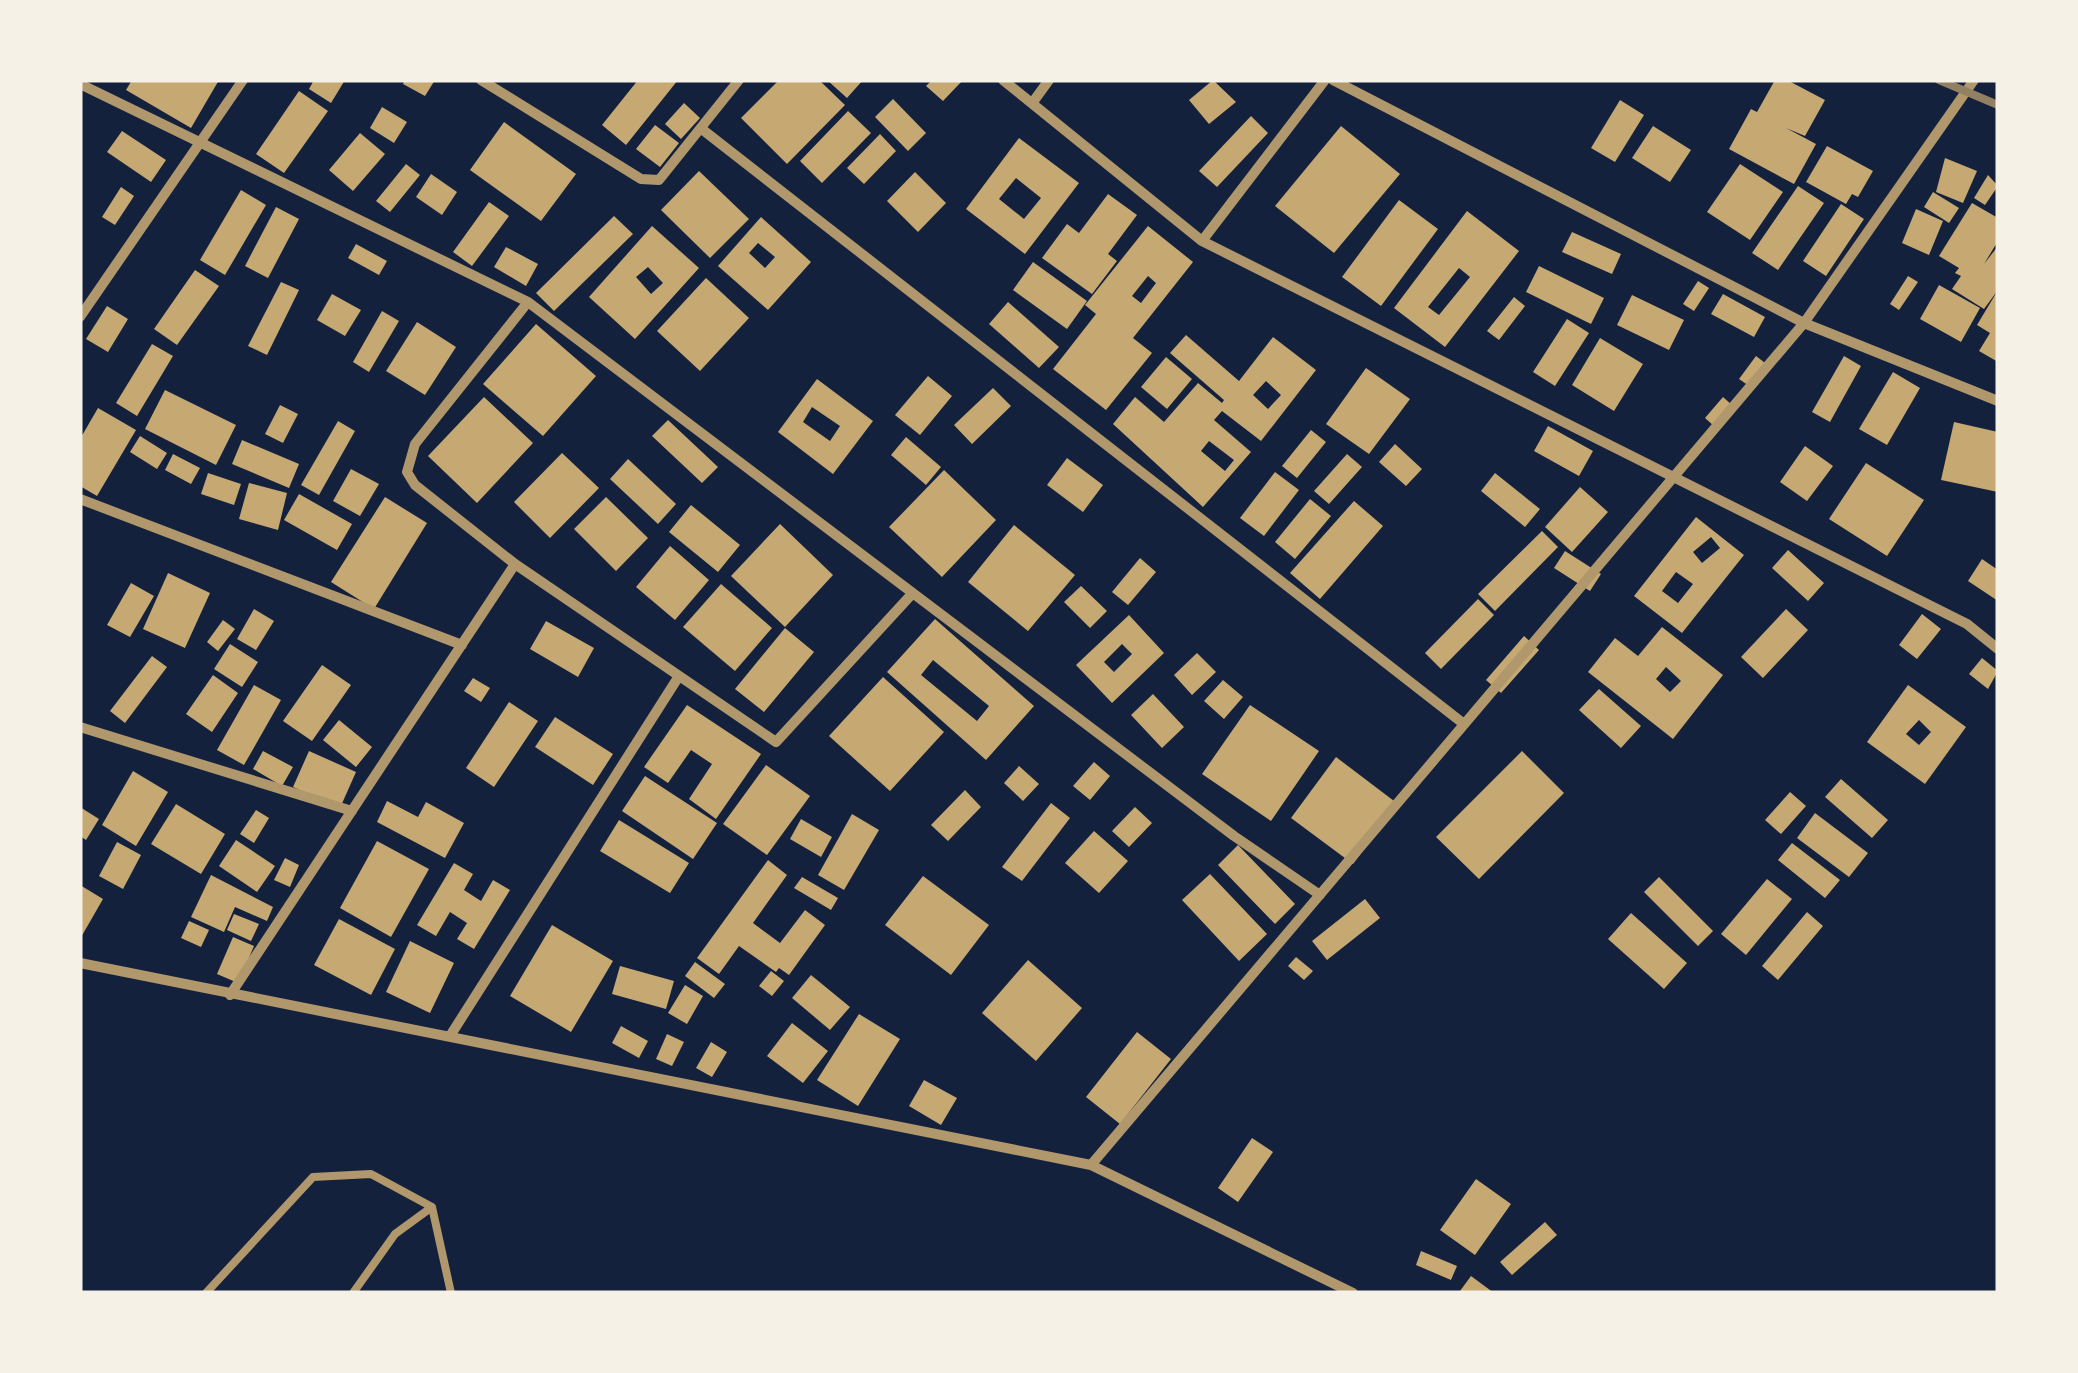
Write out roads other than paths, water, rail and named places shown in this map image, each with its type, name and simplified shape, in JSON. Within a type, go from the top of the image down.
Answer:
[{"type":"street","points":[[80,317],[243,80]]},
{"type":"street","points":[[481,80],[641,178],[659,180],[739,80]]},
{"type":"street","points":[[1003,80],[1202,242],[1966,624],[1998,649]]},
{"type":"street","points":[[1032,102],[1049,80]]},
{"type":"street","points":[[1202,242],[1325,80]]},
{"type":"street","points":[[1333,80],[1804,323],[1998,402]]},
{"type":"street","points":[[1091,1165],[1804,323],[1974,80]]},
{"type":"street","points":[[80,84],[528,302],[911,595],[1234,836],[1320,895]]},
{"type":"street","points":[[702,130],[1464,724]]},
{"type":"street","points":[[528,302],[415,444],[407,472],[415,485],[514,564],[776,742],[911,595]]},
{"type":"street","points":[[80,499],[462,645]]},
{"type":"street","points":[[230,995],[514,564]]},
{"type":"street","points":[[450,1036],[679,676]]},
{"type":"street","points":[[80,727],[352,811]]},
{"type":"street","points":[[80,962],[1091,1165],[1353,1293]]},
{"type":"lane","points":[[206,1293],[313,1177],[371,1174],[432,1207],[451,1293]]},
{"type":"lane","points":[[353,1293],[395,1234],[432,1207]]},
{"type":"railway","points":[[1939,80],[1998,105]]}]
